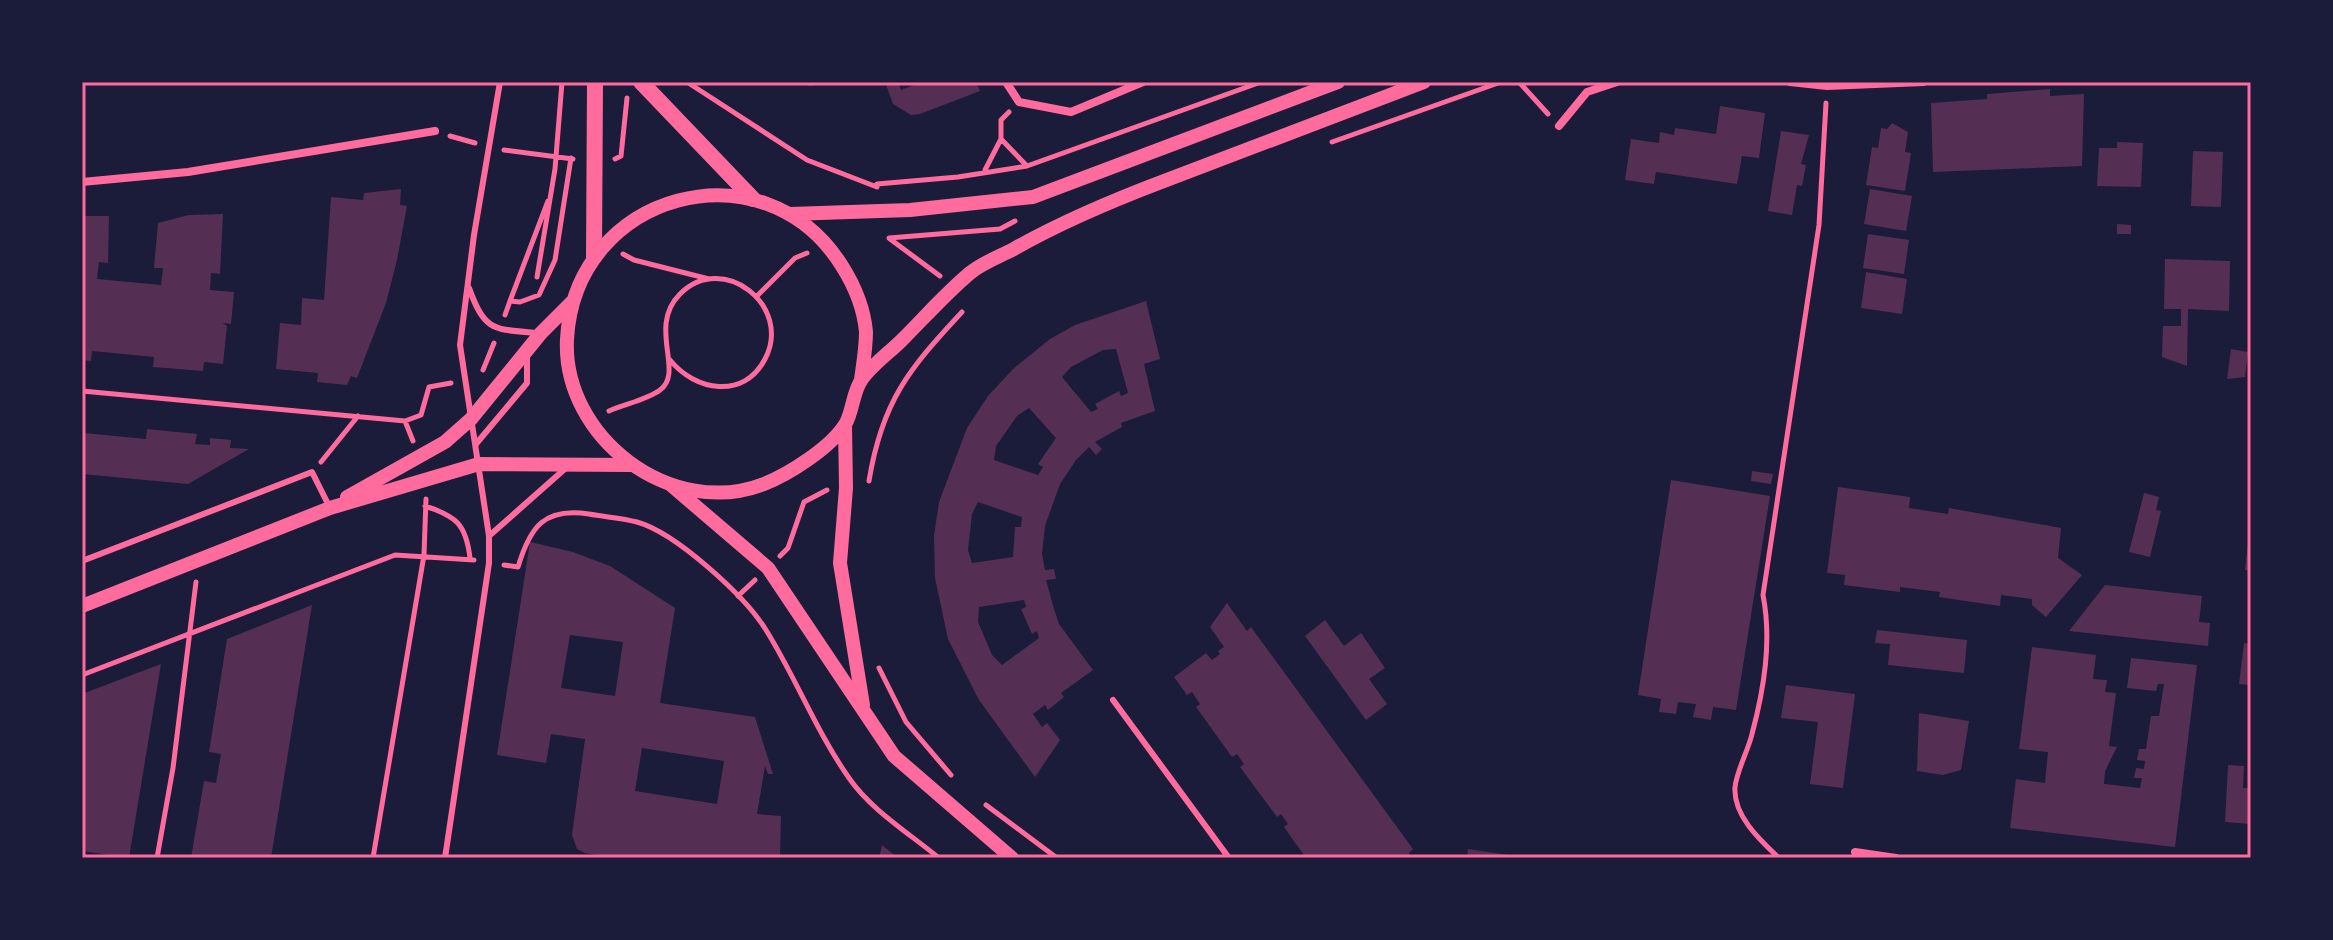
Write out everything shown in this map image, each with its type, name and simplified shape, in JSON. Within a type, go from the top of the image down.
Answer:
[{"type":"main road","points":[[641,82],[753,199]]},
{"type":"main road","points":[[595,90],[599,251]]},
{"type":"street","points":[[1006,82],[1019,102],[1071,112],[1143,82]]},
{"type":"street","points":[[790,214],[870,211],[1033,197],[1338,82]]},
{"type":"street","points":[[861,380],[972,272],[1072,216],[1424,82]]},
{"type":"street","points":[[1559,126],[1587,92],[1617,82]]},
{"type":"street","points":[[1790,82],[1827,86],[1923,82]]},
{"type":"street","points":[[82,182],[188,172],[435,131]]},
{"type":"street","points":[[330,508],[445,442],[471,419],[541,333],[573,301],[599,251],[636,217],[672,201],[713,194],[753,199],[790,214],[828,244],[854,285],[866,332],[861,380],[845,425],[846,488],[840,563],[863,709]]},
{"type":"street","points":[[573,301],[567,341],[570,368],[588,419],[607,445],[631,465],[670,485],[768,568],[894,756],[1012,858]]},
{"type":"street","points":[[670,485],[715,492],[761,486],[802,465],[845,425]]},
{"type":"street","points":[[82,606],[330,508],[479,464],[631,465]]},
{"type":"street","points":[[1857,858],[1855,852],[1896,858]]},
{"type":"lane","points":[[445,858],[489,563],[489,536],[460,345],[500,82]]},
{"type":"lane","points":[[468,286],[480,318],[499,330],[541,333]]},
{"type":"lane","points":[[476,444],[527,383],[527,352]]},
{"type":"lane","points":[[489,536],[569,465]]},
{"type":"lane","points":[[82,561],[312,472],[330,508]]},
{"type":"lane","points":[[1113,700],[1229,858]]},
{"type":"path","points":[[537,277],[551,193],[562,82]]},
{"type":"path","points":[[687,82],[807,160],[877,184],[958,177],[1027,166],[1261,82]]},
{"type":"path","points":[[1321,146],[1501,82]]},
{"type":"path","points":[[1519,82],[1559,126]]},
{"type":"path","points":[[1779,858],[1751,831],[1735,789],[1752,734],[1766,660],[1769,623],[1763,595],[1819,225],[1827,86]]},
{"type":"path","points":[[984,171],[1001,139],[1001,120],[1019,102]]},
{"type":"path","points":[[1001,139],[1027,166]]},
{"type":"path","points":[[738,596],[788,548],[804,502],[824,490],[868,489],[878,431],[892,398],[966,308],[934,270],[875,229],[870,211],[877,184]]},
{"type":"path","points":[[510,301],[551,193]]},
{"type":"path","points":[[757,296],[795,258],[828,244]]},
{"type":"path","points":[[599,251],[711,280],[733,281],[757,296],[770,316],[773,333],[762,366],[749,378],[733,386],[706,386],[681,374],[670,360],[664,342],[664,324],[670,306],[681,292],[711,280]]},
{"type":"path","points":[[588,419],[661,390],[669,378],[670,360]]},
{"type":"path","points":[[82,391],[405,421]]},
{"type":"path","points":[[312,472],[358,416]]},
{"type":"path","points":[[373,858],[424,555],[429,479]]},
{"type":"path","points":[[82,675],[395,555],[470,559],[460,525],[451,514],[425,506]]},
{"type":"path","points":[[489,563],[518,567],[528,534],[544,518],[574,512],[640,523],[687,551],[738,596],[765,628],[798,694],[851,781],[939,858]]},
{"type":"path","points":[[157,858],[191,634],[198,561]]},
{"type":"path","points":[[872,654],[906,722],[958,784]]},
{"type":"path","points":[[983,803],[1057,858]]},
{"type":"building","points":[[800,82],[830,82],[810,86]]},
{"type":"building","points":[[885,82],[898,82],[901,90],[922,82],[976,82],[980,91],[911,115],[893,104]]},
{"type":"building","points":[[2050,89],[2050,96],[2084,94],[2082,166],[1933,172],[1931,103],[1987,99],[1987,94]]},
{"type":"building","points":[[1720,106],[1765,113],[1759,158],[1742,156],[1737,184],[1656,172],[1654,184],[1625,180],[1631,139],[1659,143],[1660,132],[1674,135],[1675,128],[1716,134]]},
{"type":"building","points":[[1892,123],[1908,132],[1905,152],[1911,153],[1905,191],[1866,185],[1872,147],[1878,148],[1881,128],[1887,129]]},
{"type":"building","points":[[1781,131],[1809,135],[1801,164],[1806,165],[1802,186],[1797,185],[1792,215],[1768,211]]},
{"type":"building","points":[[2117,142],[2143,143],[2141,187],[2097,186],[2099,148],[2117,148]]},
{"type":"building","points":[[2193,151],[2223,152],[2221,207],[2191,206]]},
{"type":"building","points":[[401,189],[400,205],[407,206],[397,260],[386,303],[357,378],[351,376],[347,385],[317,382],[318,373],[276,369],[280,323],[301,325],[302,298],[324,300],[331,197],[363,200],[364,193]]},
{"type":"building","points":[[1870,189],[1912,196],[1906,231],[1864,224]]},
{"type":"building","points":[[223,214],[220,274],[211,273],[210,290],[234,292],[231,324],[222,323],[227,326],[223,364],[204,362],[203,371],[153,367],[154,357],[92,351],[91,361],[82,360],[82,216],[109,216],[108,263],[99,262],[97,279],[161,285],[163,268],[154,268],[158,223],[189,215]]},
{"type":"building","points":[[2117,224],[2131,225],[2131,234],[2117,234]]},
{"type":"building","points":[[1868,234],[1909,240],[1904,274],[1863,268]]},
{"type":"building","points":[[2165,259],[2230,261],[2229,311],[2188,309],[2187,366],[2162,357],[2163,326],[2181,326],[2181,309],[2164,309]]},
{"type":"building","points":[[1866,272],[1907,279],[1902,314],[1861,308]]},
{"type":"building","points":[[1146,301],[1160,359],[1144,364],[1155,411],[1121,423],[1122,427],[1095,442],[1102,449],[1096,455],[1089,447],[1076,460],[1060,484],[1045,526],[1042,554],[1045,570],[1054,569],[1056,579],[1046,580],[1059,624],[1093,670],[1061,693],[1064,697],[1048,710],[1045,705],[1033,714],[1042,727],[1047,723],[1060,740],[1035,777],[979,700],[948,639],[935,578],[934,536],[939,502],[967,428],[988,396],[1013,369],[1050,339],[1075,325]],"holes":[[[1116,349],[1128,393],[1121,396],[1119,391],[1095,404],[1098,409],[1091,412],[1062,377],[1071,367],[1103,350]],[[1029,408],[1056,438],[1038,464],[1043,467],[1038,475],[994,460],[996,446],[1017,416]],[[978,502],[1022,517],[1021,527],[1015,527],[1013,557],[972,563],[968,550],[972,514]],[[1024,600],[1026,607],[1021,609],[1032,634],[1037,631],[1039,638],[1002,665],[992,655],[978,622],[979,607]]]},
{"type":"building","points":[[2231,349],[2248,352],[2245,377],[2227,379]]},
{"type":"building","points":[[82,423],[85,423],[84,433],[146,439],[147,429],[197,434],[195,444],[210,445],[210,438],[231,440],[230,448],[249,449],[188,484],[82,474]]},
{"type":"building","points":[[1752,471],[1773,474],[1771,484],[1751,481]]},
{"type":"building","points":[[1671,480],[1770,496],[1736,710],[1713,707],[1711,720],[1693,717],[1696,704],[1678,702],[1676,714],[1659,712],[1661,699],[1638,695]]},
{"type":"building","points":[[1838,487],[1910,497],[1909,508],[1948,514],[1949,508],[2061,528],[2058,558],[2082,575],[2046,617],[2032,605],[2032,599],[2001,595],[2000,606],[1939,597],[1940,592],[1900,587],[1900,592],[1844,585],[1845,575],[1827,573]]},
{"type":"building","points":[[2144,493],[2159,497],[2156,510],[2161,511],[2150,557],[2129,552]]},
{"type":"building","points":[[530,542],[573,552],[610,566],[675,608],[660,703],[755,717],[773,774],[768,774],[765,766],[757,814],[781,816],[780,858],[614,858],[585,853],[577,849],[572,835],[585,739],[551,734],[546,763],[497,755]],"holes":[[[570,635],[623,642],[615,696],[561,688]],[[642,748],[724,761],[717,804],[635,791]]]},
{"type":"building","points":[[2248,543],[2251,543],[2251,571],[2245,570]]},
{"type":"building","points":[[2105,585],[2202,596],[2199,622],[2210,623],[2208,646],[2069,631]]},
{"type":"building","points":[[1227,603],[1247,631],[1251,627],[1413,849],[1409,853],[1413,858],[1306,858],[1284,827],[1288,824],[1281,814],[1277,817],[1240,767],[1244,764],[1237,754],[1232,757],[1196,707],[1200,704],[1192,692],[1187,695],[1174,677],[1206,653],[1212,660],[1220,654],[1218,651],[1224,647],[1210,627]]},
{"type":"building","points":[[312,605],[271,858],[191,858],[204,781],[216,783],[221,754],[209,752],[227,639]]},
{"type":"building","points":[[1325,620],[1344,646],[1361,633],[1385,668],[1369,679],[1387,704],[1366,720],[1305,636]]},
{"type":"building","points":[[1877,630],[1967,640],[1964,673],[1888,665],[1890,644],[1875,643]]},
{"type":"building","points":[[2244,643],[2251,644],[2251,685],[2239,684]]},
{"type":"building","points":[[2032,647],[2096,655],[2093,679],[2107,680],[2105,692],[2116,693],[2109,746],[2117,747],[2105,771],[2104,784],[2140,788],[2142,778],[2134,778],[2136,768],[2144,769],[2145,761],[2137,760],[2139,749],[2146,749],[2151,716],[2159,716],[2164,684],[2158,684],[2156,691],[2127,688],[2131,658],[2197,665],[2175,847],[2010,828],[2016,779],[2045,783],[2048,752],[2019,749]]},
{"type":"building","points":[[161,664],[129,858],[82,851],[82,694]]},
{"type":"building","points":[[1786,685],[1855,694],[1843,788],[1810,784],[1818,722],[1781,718]]},
{"type":"building","points":[[1919,713],[1969,721],[1961,770],[1943,775],[1917,771]]},
{"type":"building","points":[[2228,765],[2244,766],[2243,788],[2251,788],[2251,824],[2225,822]]},
{"type":"building","points":[[882,845],[898,858],[879,858]]},
{"type":"building","points":[[1468,849],[1515,856],[1515,858],[1467,858]]}]
